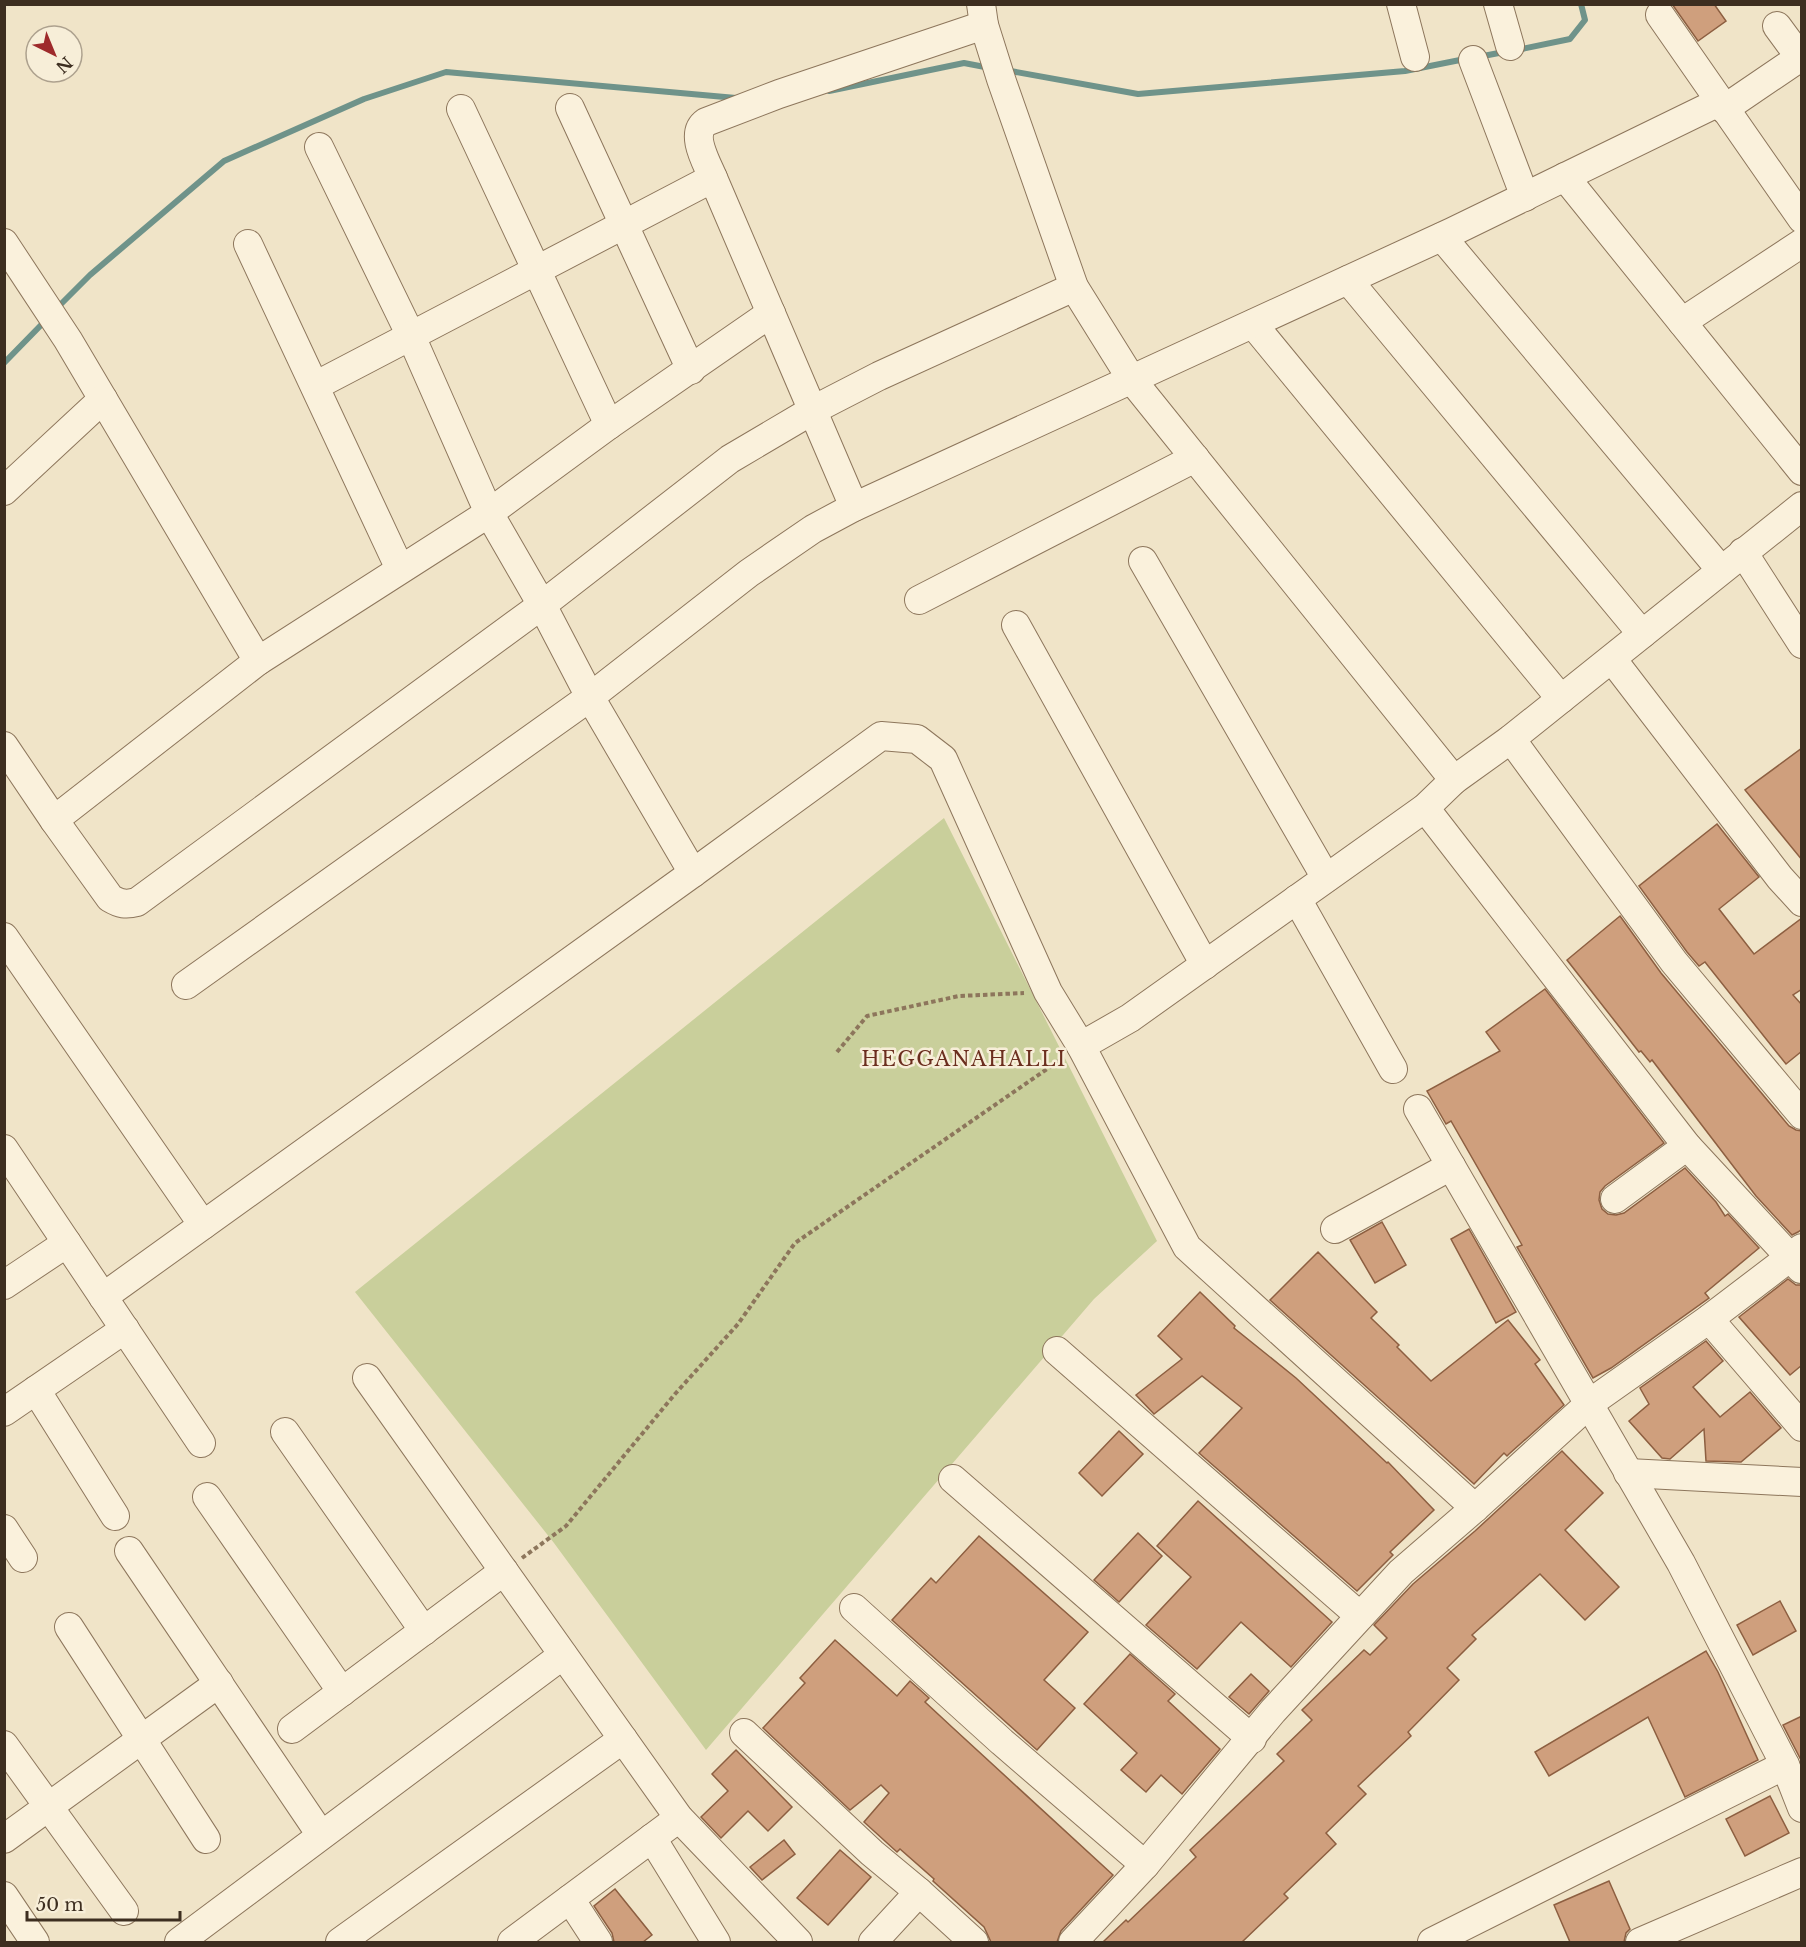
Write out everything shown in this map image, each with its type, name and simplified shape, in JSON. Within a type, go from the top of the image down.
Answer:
[{"type":"street","points":[[1401,4],[1414,57]]},
{"type":"street","points":[[1498,4],[1510,46]]},
{"type":"street","points":[[855,507],[713,178],[699,139],[699,128],[706,122],[982,15],[999,71],[1074,287],[1132,380],[1454,780]]},
{"type":"street","points":[[1660,15],[1802,219]]},
{"type":"street","points":[[186,984],[590,697],[749,573],[813,529],[855,507],[1442,237],[1565,177],[1722,105],[1801,58],[1777,26]]},
{"type":"street","points":[[1473,60],[1525,197]]},
{"type":"street","points":[[570,108],[691,370]]},
{"type":"street","points":[[461,109],[609,424]]},
{"type":"street","points":[[319,147],[411,336],[489,513],[542,605],[590,697],[693,873]]},
{"type":"street","points":[[1565,177],[1802,471]]},
{"type":"street","points":[[315,386],[713,178]]},
{"type":"street","points":[[1442,237],[1721,570]]},
{"type":"street","points":[[4,243],[52,314],[258,662]]},
{"type":"street","points":[[1682,322],[1802,243]]},
{"type":"street","points":[[248,244],[400,569]]},
{"type":"street","points":[[1348,280],[1642,634]]},
{"type":"street","points":[[4,746],[110,898],[128,905],[137,902],[542,605],[712,471],[813,410],[879,376],[1074,287]]},
{"type":"street","points":[[54,820],[258,662],[489,513],[609,424],[691,370],[771,313]]},
{"type":"street","points":[[1253,324],[1561,699]]},
{"type":"street","points":[[4,491],[103,399]]},
{"type":"street","points":[[919,600],[1195,458]]},
{"type":"street","points":[[1081,1046],[1130,1018],[1425,808],[1454,780],[1511,739],[1802,506]]},
{"type":"street","points":[[1743,552],[1802,644]]},
{"type":"street","points":[[1143,561],[1326,878]]},
{"type":"street","points":[[1016,625],[1205,965]]},
{"type":"street","points":[[1612,659],[1773,869],[1802,902]]},
{"type":"street","points":[[103,1297],[881,736],[918,739],[943,759],[1048,992],[1081,1046],[1187,1247],[1475,1508]]},
{"type":"street","points":[[1511,739],[1674,962],[1802,1115]]},
{"type":"street","points":[[1073,1942],[1145,1865],[1273,1711],[1401,1572],[1590,1403],[1797,1258],[1687,1146],[1425,808]]},
{"type":"street","points":[[1297,899],[1393,1069]]},
{"type":"street","points":[[4,937],[203,1225]]},
{"type":"street","points":[[1418,1109],[1681,1563],[1785,1765],[1802,1808]]},
{"type":"street","points":[[1615,1199],[1687,1146]]},
{"type":"street","points":[[5,1151],[201,1443]]},
{"type":"street","points":[[1335,1229],[1451,1166]]},
{"type":"street","points":[[4,1286],[67,1243]]},
{"type":"street","points":[[1709,1319],[1802,1427]]},
{"type":"street","points":[[4,1412],[125,1329]]},
{"type":"street","points":[[1057,1351],[1360,1616]]},
{"type":"street","points":[[367,1378],[679,1818],[798,1942]]},
{"type":"street","points":[[36,1390],[115,1516]]},
{"type":"street","points":[[285,1432],[424,1631]]},
{"type":"street","points":[[1628,1473],[1802,1482]]},
{"type":"street","points":[[953,1479],[1251,1739]]},
{"type":"street","points":[[207,1497],[342,1692]]},
{"type":"street","points":[[4,1529],[23,1558]]},
{"type":"street","points":[[129,1551],[321,1835]]},
{"type":"street","points":[[292,1729],[504,1571]]},
{"type":"street","points":[[854,1608],[1002,1742],[1145,1865]]},
{"type":"street","points":[[69,1627],[206,1839]]},
{"type":"street","points":[[179,1942],[563,1655]]},
{"type":"street","points":[[4,1839],[219,1683]]},
{"type":"street","points":[[744,1733],[872,1852],[974,1942]]},
{"type":"street","points":[[340,1942],[623,1739]]},
{"type":"street","points":[[4,1745],[124,1911]]},
{"type":"street","points":[[1432,1942],[1785,1765]]},
{"type":"street","points":[[512,1942],[679,1818]]},
{"type":"street","points":[[652,1838],[716,1942]]},
{"type":"street","points":[[1640,1942],[1802,1872]]},
{"type":"street","points":[[873,1942],[919,1892]]},
{"type":"street","points":[[4,1896],[35,1942]]},
{"type":"street","points":[[570,1899],[598,1942]]},
{"type":"path","points":[[837,1052],[867,1016],[959,996],[1048,992]]},
{"type":"path","points":[[504,1571],[566,1526],[675,1394],[738,1324],[795,1243],[1081,1046]]},
{"type":"green space","points":[[944,818],[1157,1241],[1094,1299],[706,1750],[554,1543],[355,1292]]},
{"type":"building","points":[[1672,4],[1714,4],[1726,21],[1698,41]]},
{"type":"building","points":[[1802,748],[1802,860],[1745,790]]},
{"type":"building","points":[[1717,824],[1759,877],[1719,909],[1754,954],[1802,918],[1802,989],[1793,995],[1802,1005],[1802,1051],[1786,1064],[1705,962],[1699,966],[1687,952],[1639,886]]},
{"type":"building","points":[[1620,916],[1661,973],[1789,1126],[1802,1131],[1802,1229],[1798,1232],[1792,1235],[1756,1196],[1652,1060],[1650,1062],[1641,1051],[1639,1052],[1567,960]]},
{"type":"building","points":[[1545,989],[1664,1143],[1605,1186],[1600,1192],[1599,1200],[1602,1209],[1608,1214],[1624,1213],[1685,1168],[1716,1202],[1725,1216],[1728,1214],[1759,1248],[1705,1293],[1709,1298],[1611,1368],[1593,1378],[1517,1247],[1522,1245],[1451,1121],[1446,1124],[1427,1091],[1500,1051],[1486,1032]]},
{"type":"building","points":[[1382,1222],[1406,1265],[1375,1283],[1350,1240]]},
{"type":"building","points":[[1469,1229],[1516,1312],[1496,1323],[1451,1239]]},
{"type":"building","points":[[1318,1252],[1377,1312],[1371,1318],[1431,1381],[1508,1320],[1540,1360],[1535,1364],[1564,1405],[1507,1456],[1504,1453],[1474,1484],[1270,1300]]},
{"type":"building","points":[[1788,1279],[1796,1285],[1802,1285],[1802,1365],[1790,1375],[1739,1317]]},
{"type":"building","points":[[1200,1292],[1235,1326],[1234,1328],[1296,1378],[1388,1462],[1434,1510],[1390,1552],[1393,1555],[1357,1591],[1199,1453],[1242,1408],[1202,1376],[1154,1414],[1136,1395],[1182,1359],[1158,1336]]},
{"type":"building","points":[[1706,1341],[1723,1361],[1693,1387],[1720,1417],[1750,1392],[1781,1428],[1741,1462],[1706,1461],[1704,1429],[1670,1459],[1662,1458],[1629,1421],[1649,1404],[1640,1388]]},
{"type":"building","points":[[1119,1431],[1143,1454],[1102,1496],[1079,1473]]},
{"type":"building","points":[[1562,1451],[1603,1493],[1565,1530],[1619,1587],[1585,1620],[1540,1574],[1472,1635],[1476,1639],[1447,1668],[1459,1680],[1408,1732],[1411,1736],[1358,1786],[1366,1794],[1326,1833],[1336,1844],[1284,1894],[1288,1898],[1242,1942],[1103,1942],[1126,1920],[1128,1922],[1196,1857],[1190,1850],[1284,1761],[1277,1754],[1312,1720],[1302,1710],[1364,1650],[1370,1655],[1387,1638],[1374,1625],[1413,1584]]},
{"type":"building","points":[[1198,1501],[1332,1622],[1291,1667],[1241,1622],[1197,1669],[1146,1625],[1191,1577],[1157,1546]]},
{"type":"building","points":[[1138,1533],[1162,1556],[1119,1602],[1094,1580]]},
{"type":"building","points":[[979,1536],[1088,1632],[1044,1680],[1075,1708],[1037,1750],[892,1620],[931,1578],[936,1583]]},
{"type":"building","points":[[1780,1601],[1796,1631],[1753,1655],[1737,1625]]},
{"type":"building","points":[[835,1640],[897,1696],[910,1681],[929,1698],[925,1702],[1113,1875],[1061,1931],[1057,1942],[991,1942],[984,1927],[933,1881],[934,1879],[900,1849],[897,1852],[864,1822],[889,1793],[881,1785],[850,1810],[763,1728],[805,1683],[800,1678]]},
{"type":"building","points":[[1706,1651],[1758,1760],[1685,1797],[1648,1717],[1549,1776],[1535,1752]]},
{"type":"building","points":[[1130,1654],[1175,1694],[1168,1701],[1220,1749],[1182,1794],[1161,1775],[1146,1792],[1121,1770],[1137,1753],[1084,1704]]},
{"type":"building","points":[[1251,1674],[1269,1691],[1249,1714],[1229,1697]]},
{"type":"building","points":[[1802,1716],[1802,1762],[1783,1725]]},
{"type":"building","points":[[736,1750],[792,1807],[768,1831],[748,1811],[721,1838],[701,1817],[728,1791],[712,1774]]},
{"type":"building","points":[[1770,1796],[1789,1833],[1745,1856],[1726,1819]]},
{"type":"building","points":[[784,1840],[795,1854],[762,1880],[750,1867]]},
{"type":"building","points":[[840,1850],[871,1877],[828,1925],[797,1898]]},
{"type":"building","points":[[1609,1881],[1630,1929],[1626,1933],[1624,1942],[1570,1942],[1554,1905]]},
{"type":"building","points":[[615,1889],[652,1935],[643,1942],[614,1942],[612,1933],[594,1906]]},
{"type":"waterway","points":[[1517,50],[1570,39],[1585,20],[1581,4]]},
{"type":"waterway","points":[[1478,57],[1504,52]]},
{"type":"waterway","points":[[1005,70],[1138,94],[1405,71],[1465,59]]},
{"type":"waterway","points":[[829,91],[964,63],[990,68]]},
{"type":"waterway","points":[[56,309],[90,275],[224,161],[364,99],[446,72],[736,98]]},
{"type":"waterway","points":[[4,363],[45,321]]},
{"type":"district","name":"HEGGANAHALLI","points":[[964,1059]]}]
